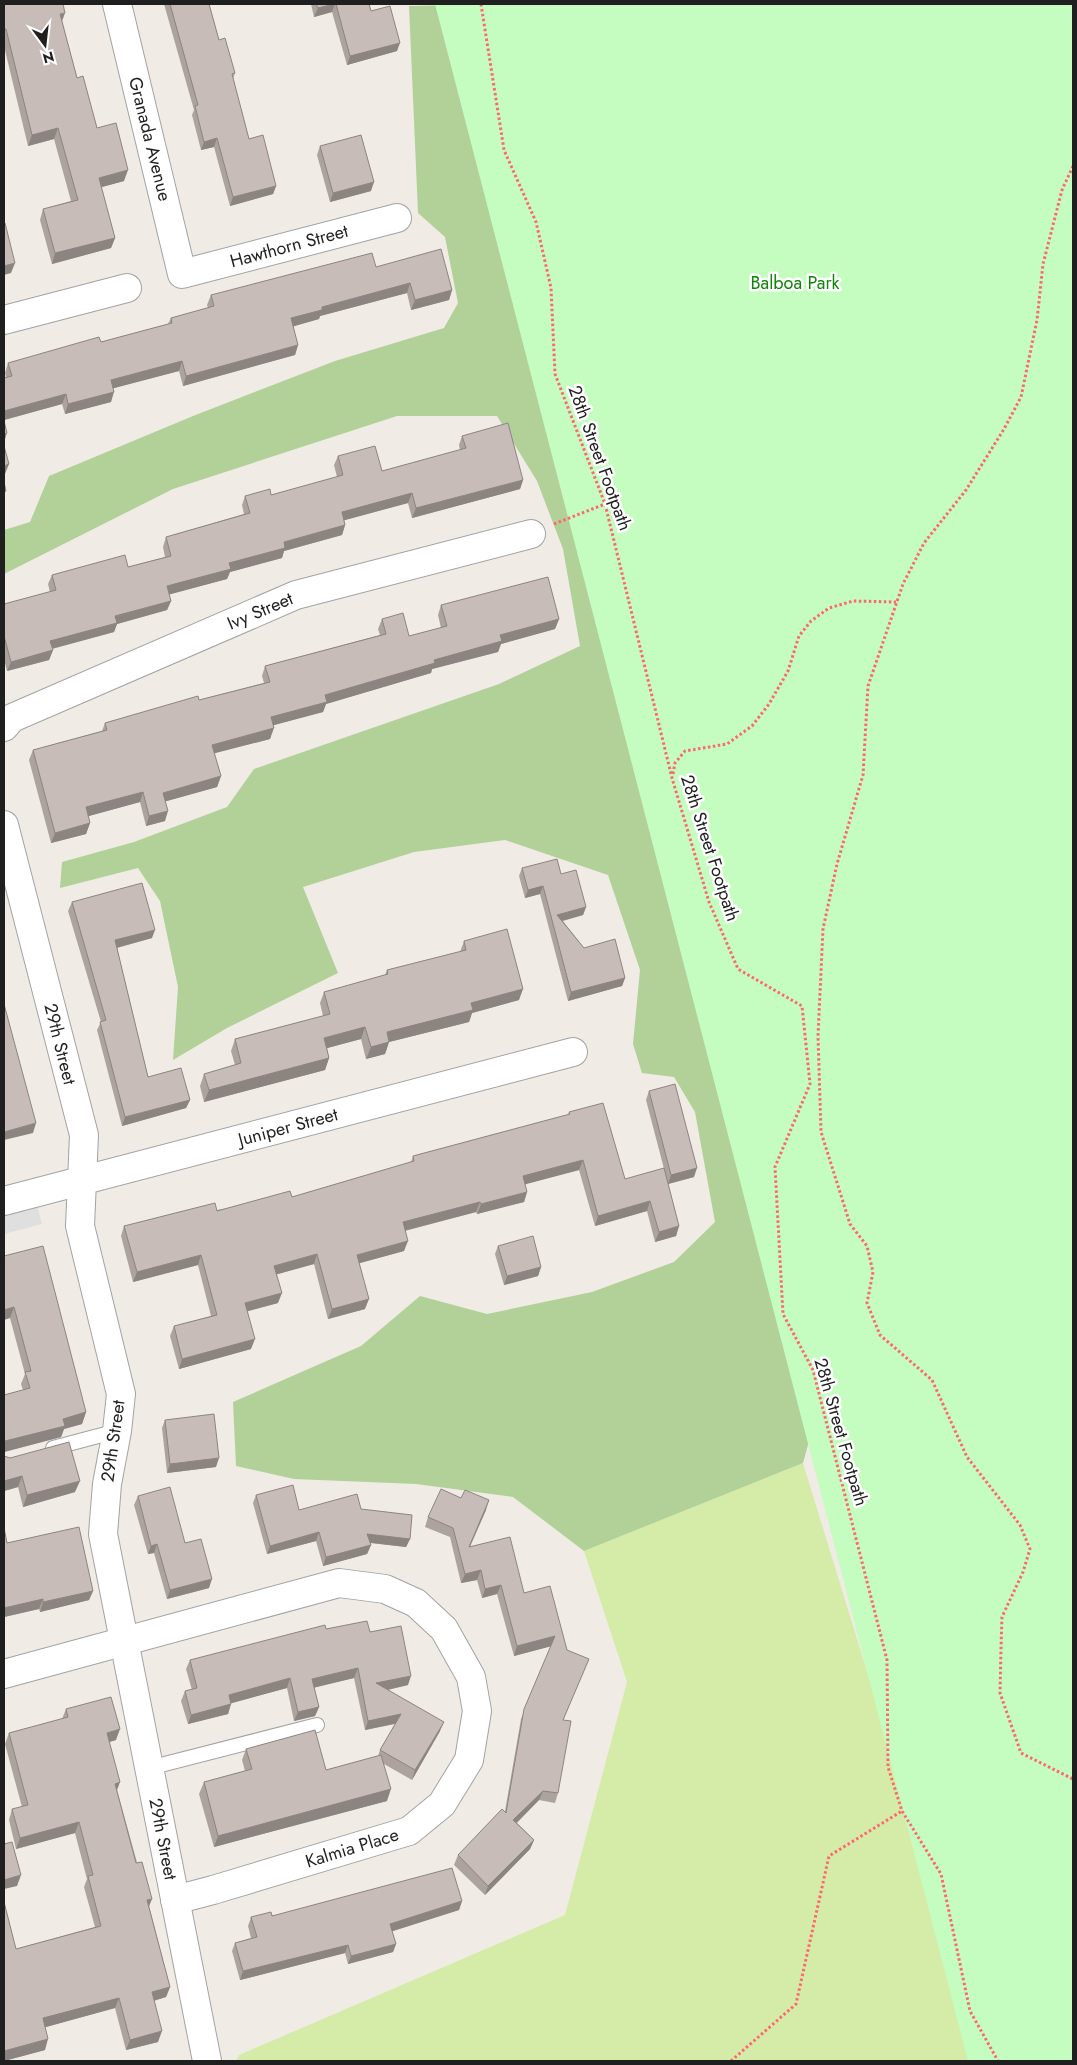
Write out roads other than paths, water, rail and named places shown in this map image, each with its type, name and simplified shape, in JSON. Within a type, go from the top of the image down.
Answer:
[{"type":"street","name":"Granada Avenue","points":[[117,4],[182,274]]},
{"type":"street","name":"Hawthorn Street","points":[[182,274],[396,218]]},
{"type":"street","points":[[4,320],[127,288]]},
{"type":"street","name":"Ivy Street","points":[[4,727],[12,718],[296,594],[531,534]]},
{"type":"street","name":"29th Street","points":[[4,825],[84,1135],[80,1226],[121,1394],[117,1431],[107,1484],[103,1534],[207,2061]]},
{"type":"street","name":"Juniper Street","points":[[4,1201],[573,1052]]},
{"type":"street","name":"Kalmia Place","points":[[4,1674],[339,1583],[385,1589],[416,1603],[444,1629],[471,1677],[477,1711],[469,1760],[442,1804],[409,1831],[175,1900]]},
{"type":"lane","points":[[42,1451],[117,1431]]},
{"type":"lane","points":[[149,1768],[317,1725]]},
{"type":"park label","name":"Balboa Park","points":[[795,283]]}]
